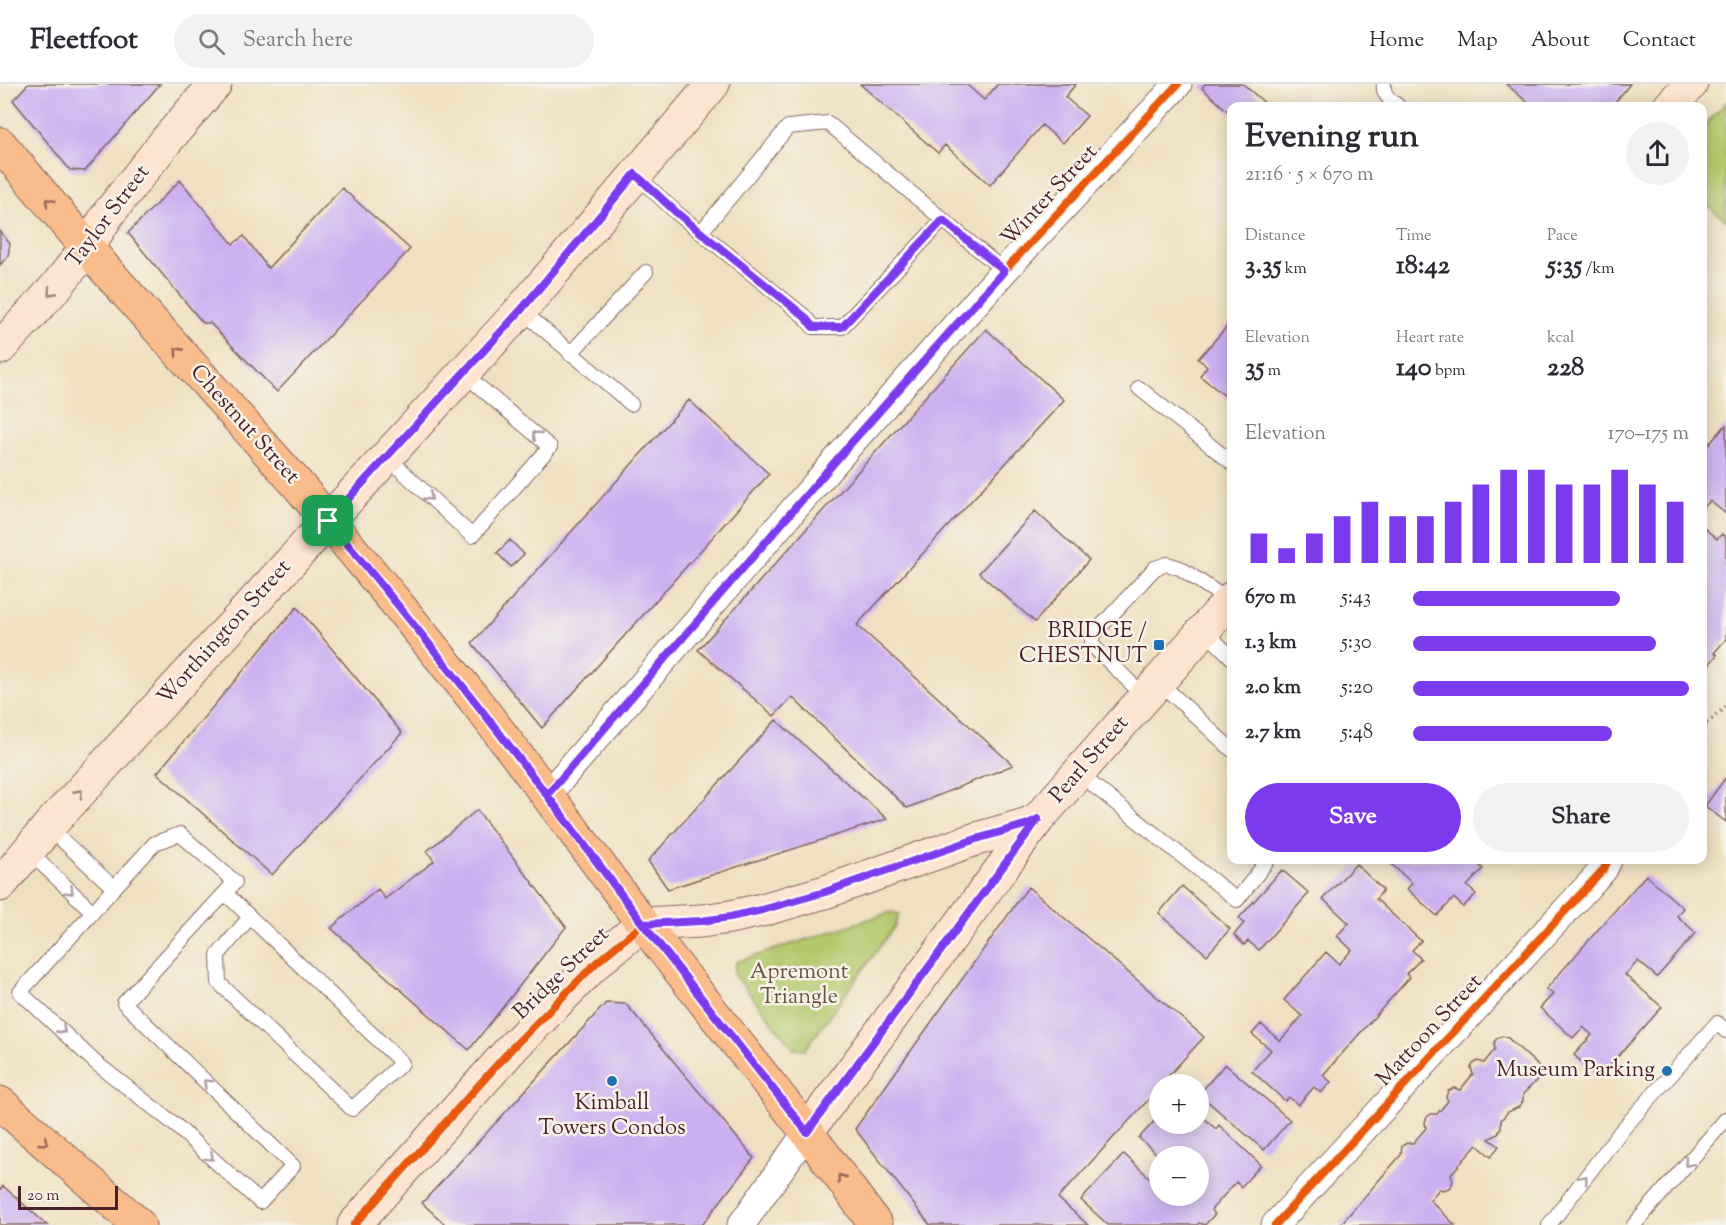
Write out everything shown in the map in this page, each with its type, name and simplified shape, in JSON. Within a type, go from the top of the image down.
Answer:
[{"type":"main road","name":"Chestnut Street","points":[[0,144],[113,278],[245,424],[328,521],[460,682],[643,924],[807,1132],[876,1225]]},
{"type":"main road","points":[[0,1104],[139,1225]]},
{"type":"street","name":"Taylor Street","points":[[0,348],[56,288],[88,246],[109,213],[215,84]]},
{"type":"street","name":"Worthington Street","points":[[0,885],[38,839],[521,310],[713,84]]},
{"type":"street","name":"Winter Street","points":[[547,795],[852,442],[1004,271],[1178,84]]},
{"type":"street","points":[[1674,102],[1690,84]]},
{"type":"street","name":"Pearl Street","points":[[807,1132],[1038,819],[1227,603]]},
{"type":"street","name":"Bridge Street","points":[[354,1225],[513,1047],[597,962],[643,924],[701,921],[762,910],[825,892],[1038,819]]},
{"type":"street","name":"Mattoon Street","points":[[1275,1225],[1606,864]]},
{"type":"street","points":[[741,1225],[807,1132]]},
{"type":"lane","points":[[1384,84],[1387,97],[1393,102]]},
{"type":"lane","points":[[700,232],[788,127],[828,123],[1004,271]]},
{"type":"lane","points":[[635,174],[677,213],[804,316],[813,327],[842,327],[943,220]]},
{"type":"lane","points":[[570,354],[646,272]]},
{"type":"lane","points":[[521,310],[631,404]]},
{"type":"lane","points":[[387,457],[472,536],[550,447],[463,373]]},
{"type":"lane","points":[[1139,388],[1227,459]]},
{"type":"lane","points":[[1227,598],[1180,568],[1167,564],[1155,568],[1092,636],[1092,645],[1227,746]]},
{"type":"lane","points":[[1204,630],[1227,652]]},
{"type":"lane","points":[[1078,773],[1237,900],[1265,864]]},
{"type":"lane","points":[[180,834],[235,882],[225,893],[124,1003],[293,1166],[260,1202],[173,1123],[96,1063],[21,992],[155,843],[180,834]]},
{"type":"lane","points":[[38,839],[114,888]]},
{"type":"lane","points":[[38,839],[93,912]]},
{"type":"lane","points":[[225,893],[402,1063],[352,1109],[219,983],[218,955],[249,917]]},
{"type":"lane","points":[[1549,1225],[1621,1131],[1717,1023],[1726,1031]]},
{"type":"lane","points":[[1634,1225],[1726,1119]]},
{"type":"path","points":[[1707,723],[1726,707]]},
{"type":"green space","points":[[1726,102],[1726,221],[1707,205],[1707,123]]},
{"type":"green space","name":"Apremont Triangle","points":[[891,912],[899,914],[895,926],[805,1050],[794,1049],[734,974],[736,962]]},
{"type":"building","points":[[28,84],[160,84],[85,171],[70,170],[13,100]]},
{"type":"building","points":[[860,84],[966,84],[984,100],[998,84],[1076,84],[1065,97],[1087,116],[1063,143],[1042,125],[990,185],[945,145],[938,153]]},
{"type":"building","points":[[1205,84],[1243,84],[1263,102],[1227,102],[1227,110],[1202,88]]},
{"type":"building","points":[[1506,84],[1630,84],[1615,102],[1527,102]]},
{"type":"building","points":[[180,180],[233,244],[244,236],[268,268],[342,188],[410,249],[277,392],[210,323],[203,323],[128,233]]},
{"type":"building","points":[[0,231],[10,244],[8,256],[0,265]]},
{"type":"building","points":[[1227,327],[1227,397],[1200,376],[1207,366],[1198,359]]},
{"type":"building","points":[[986,329],[1064,400],[857,625],[1013,765],[907,808],[792,697],[774,716],[698,650]]},
{"type":"building","points":[[689,400],[769,474],[542,728],[472,643]]},
{"type":"building","points":[[1726,425],[1726,514],[1710,501],[1707,504],[1707,446]]},
{"type":"building","points":[[1035,511],[1089,560],[1035,622],[979,573]]},
{"type":"building","points":[[1707,530],[1717,539],[1722,534],[1726,538],[1726,639],[1714,653],[1717,655],[1707,667]]},
{"type":"building","points":[[510,540],[524,554],[511,567],[497,553]]},
{"type":"building","points":[[297,607],[402,733],[272,875],[157,773]]},
{"type":"building","points":[[776,720],[887,819],[668,889],[648,861]]},
{"type":"building","points":[[1726,777],[1726,822],[1707,808],[1707,803]]},
{"type":"building","points":[[477,810],[566,927],[469,1050],[331,928],[378,889],[385,899],[434,861],[427,851]]},
{"type":"building","points":[[1356,864],[1383,890],[1376,899],[1421,941],[1412,950],[1421,959],[1406,974],[1410,977],[1323,1075],[1331,1082],[1321,1093],[1314,1087],[1298,1105],[1289,1097],[1285,1101],[1252,1071],[1271,1050],[1252,1034],[1261,1024],[1280,1041],[1302,1016],[1284,1000],[1326,952],[1339,964],[1352,950],[1337,936],[1349,923],[1323,899]]},
{"type":"building","points":[[1391,864],[1478,864],[1483,869],[1467,886],[1476,894],[1463,907],[1454,898],[1437,916],[1407,889],[1412,883]]},
{"type":"building","points":[[1282,870],[1309,893],[1259,950],[1248,941],[1244,945],[1234,935],[1244,923],[1239,918]]},
{"type":"building","points":[[1646,875],[1683,908],[1677,916],[1696,933],[1657,977],[1638,961],[1625,975],[1662,1007],[1599,1078],[1574,1055],[1592,1035],[1583,1027],[1573,1038],[1540,1008],[1553,994],[1546,989]]},
{"type":"building","points":[[1182,886],[1230,929],[1207,955],[1159,913]]},
{"type":"building","points":[[1028,887],[1204,1037],[1170,1074],[1149,1074],[1149,1099],[1058,1198],[1088,1225],[930,1225],[855,1129]]},
{"type":"building","name":"Kimball Towers Condos","points":[[606,1003],[626,1004],[754,1158],[702,1225],[446,1225],[422,1203]]},
{"type":"building","points":[[1502,1036],[1508,1038],[1545,1072],[1523,1094],[1523,1101],[1519,1107],[1508,1112],[1501,1120],[1498,1134],[1489,1139],[1499,1146],[1491,1157],[1477,1145],[1451,1174],[1453,1181],[1451,1187],[1444,1190],[1439,1189],[1430,1200],[1455,1225],[1340,1225],[1401,1155],[1402,1146],[1413,1143],[1426,1128],[1427,1117],[1437,1114],[1448,1101],[1446,1097],[1448,1091],[1454,1088],[1460,1090],[1473,1074],[1471,1068],[1473,1064],[1478,1061],[1484,1063],[1495,1049],[1496,1039]]},
{"type":"building","points":[[1225,1064],[1290,1120],[1264,1150],[1209,1103],[1209,1082]]},
{"type":"building","points":[[1209,1123],[1216,1129],[1219,1125],[1261,1165],[1241,1187],[1236,1182],[1211,1210],[1215,1214],[1205,1225],[1199,1223],[1197,1225],[1108,1225],[1081,1200],[1124,1154],[1149,1177],[1149,1206],[1209,1206],[1209,1146],[1149,1147],[1139,1138],[1149,1127],[1149,1134],[1209,1134]]},
{"type":"building","points":[[3,1186],[47,1225],[0,1225],[0,1190]]},
{"type":"cycle path","points":[[547,795],[852,442],[1004,271],[1178,84]]},
{"type":"cycle path","points":[[354,1225],[513,1047],[597,962],[643,924],[701,921],[762,910],[825,892],[1038,819]]},
{"type":"cycle path","points":[[1275,1225],[1606,864]]},
{"type":"place","name":"BRIDGE / CHESTNUT","points":[[1159,645]]},
{"type":"place","name":"Museum Parking","points":[[1667,1071]]},
{"type":"place","name":"Kimball Towers Condos","points":[[612,1081]]},
{"type":"route","points":[[328,521],[474,699],[643,924],[701,921],[762,910],[825,892],[1038,819],[807,1132],[643,924],[547,795],[852,442],[1004,271],[943,220],[842,327],[813,327],[804,316],[677,213],[635,174],[521,310],[328,521]]}]
